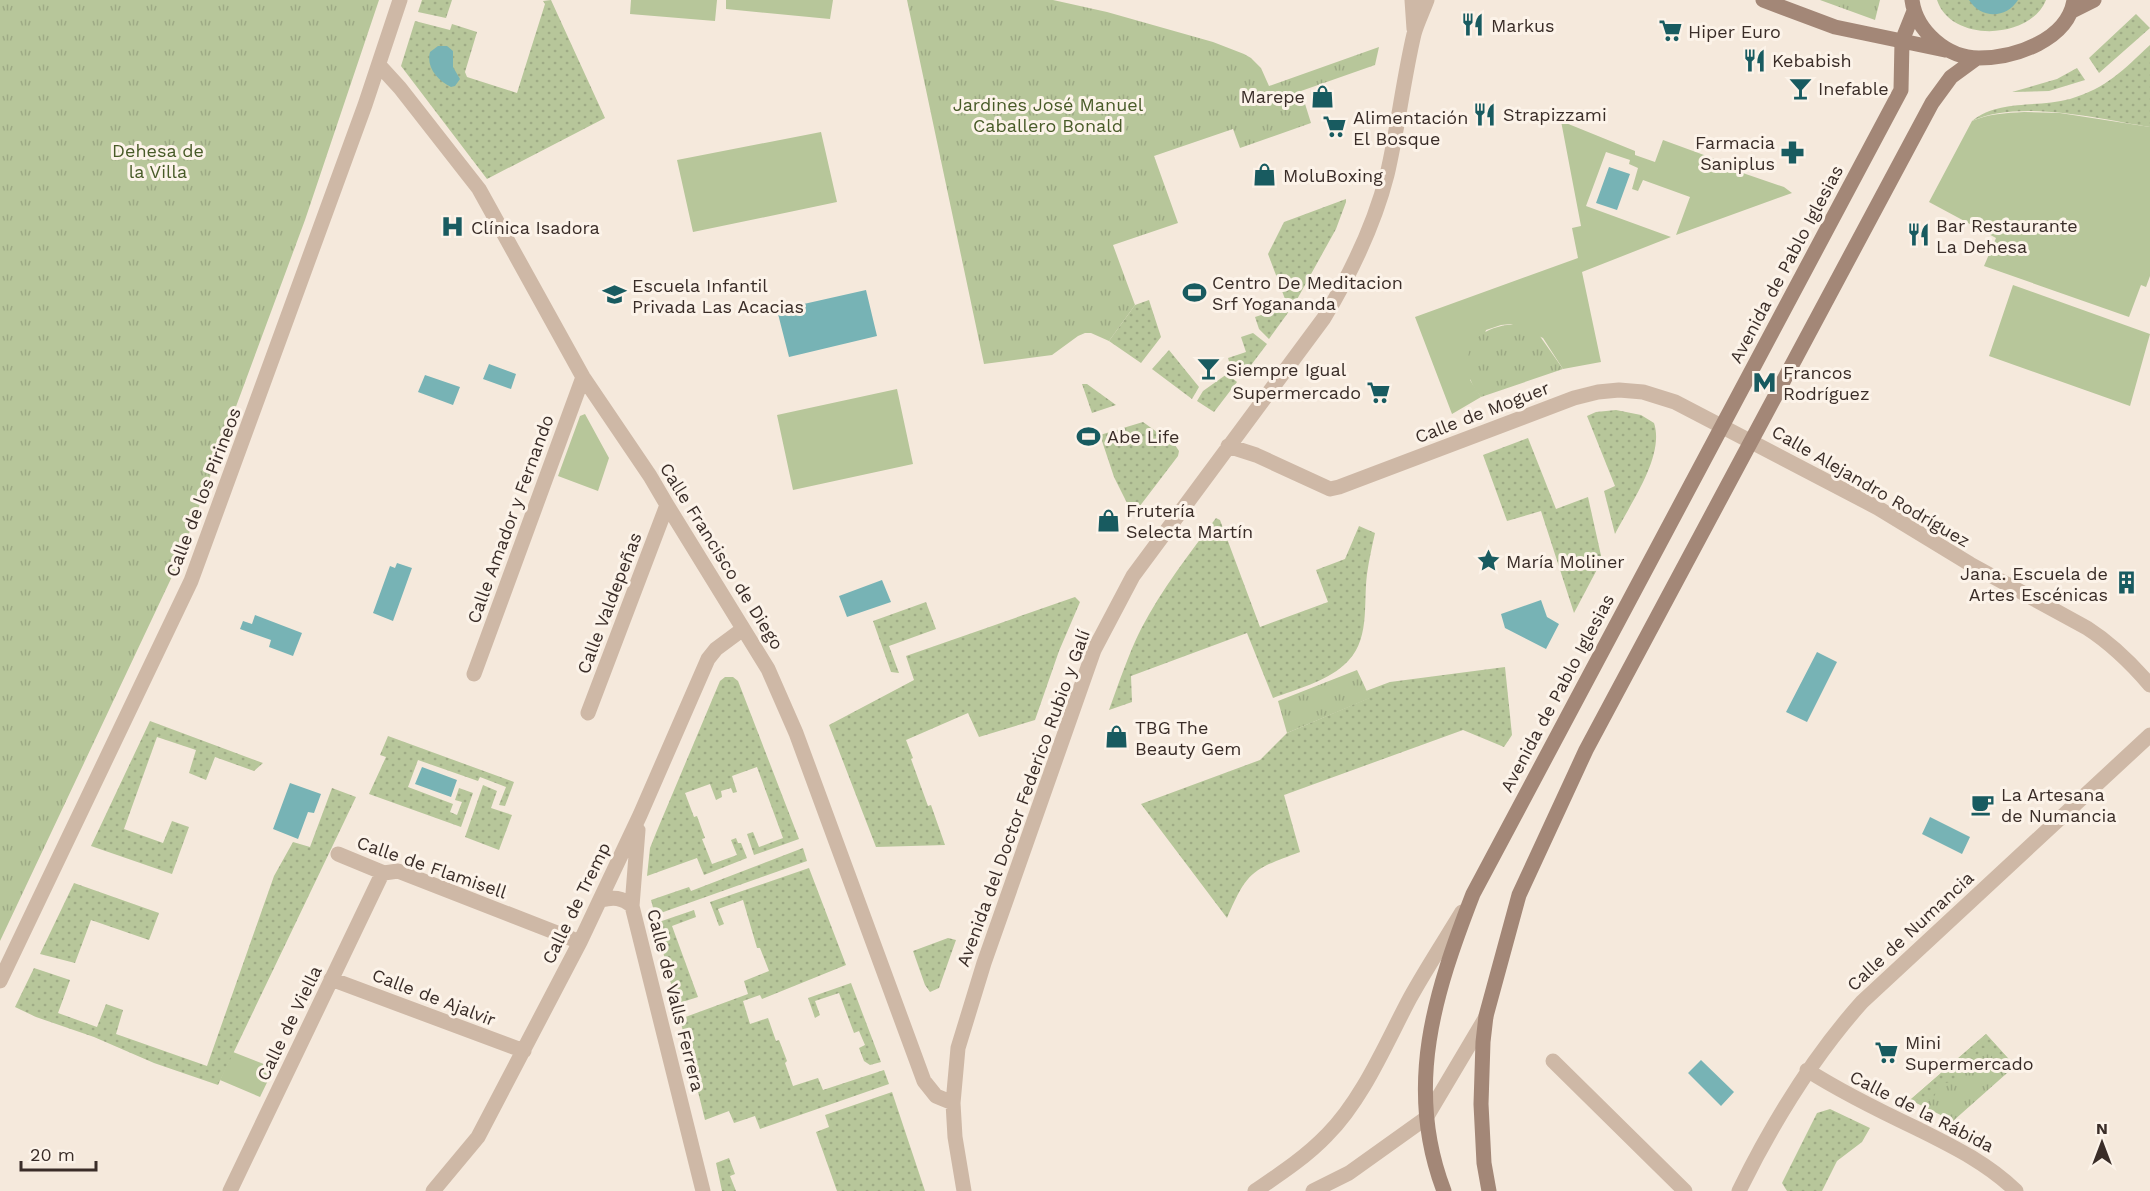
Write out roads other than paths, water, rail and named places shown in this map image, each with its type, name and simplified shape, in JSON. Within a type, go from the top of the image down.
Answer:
[{"type":"street","name":"Calle de los Pirineos","points":[[0,981],[191,581],[379,65],[400,0]]},
{"type":"street","name":"Avenida del Doctor Federico Rubio y Galí","points":[[1412,0],[1414,32]]},
{"type":"street","name":"Avenida del Doctor Federico Rubio y Galí","points":[[964,1191],[955,1137],[953,1103],[958,1048],[999,918],[1094,650],[1117,602],[1133,576],[1324,318],[1357,258],[1377,209],[1386,176],[1414,32],[1427,0]]},
{"type":"street","points":[[1763,0],[1835,27],[1977,58],[2008,55],[2035,45],[2056,32],[2073,6],[2094,0]]},
{"type":"street","points":[[1913,6],[1919,24],[1949,51]]},
{"type":"street","name":"Avenida de Pablo Iglesias","points":[[1444,1191],[1433,1160],[1426,1118],[1428,1044],[1432,1019],[1452,947],[1473,894],[1901,90],[1902,41],[1913,6]]},
{"type":"street","points":[[1489,1191],[1481,1104],[1481,1067],[1486,1016],[1524,885],[1586,750],[1932,103],[1951,77],[1977,58]]},
{"type":"street","name":"Calle Francisco de Diego","points":[[379,65],[400,88],[479,189],[583,377],[650,476],[666,506],[768,669],[796,733],[924,1081],[936,1096],[953,1103]]},
{"type":"street","name":"Calle Amador y Fernando","points":[[474,674],[583,377]]},
{"type":"street","name":"Calle de Moguer","points":[[1228,446],[1256,455],[1330,489],[1574,398],[1619,390],[1659,396],[1751,440]]},
{"type":"street","name":"Calle Alejandro Rodríguez","points":[[1751,440],[1878,508],[1970,564],[2087,628],[2114,647],[2150,685]]},
{"type":"street","name":"Calle Valdepeñas","points":[[588,713],[666,506]]},
{"type":"street","name":"Calle de Tremp","points":[[433,1191],[478,1137],[524,1051],[601,900],[708,659],[716,649],[743,629]]},
{"type":"street","name":"Calle de Numancia","points":[[1739,1191],[1785,1105],[1807,1071],[1830,1039],[1862,1002],[2150,735]]},
{"type":"street","name":"Calle de Valls Ferrera","points":[[640,815],[632,906],[703,1191]]},
{"type":"street","name":"Calle de Flamisell","points":[[338,854],[384,873],[398,871],[580,942]]},
{"type":"street","name":"Calle de Viella","points":[[230,1191],[384,873]]},
{"type":"street","points":[[1255,1191],[1328,1135],[1348,1109],[1388,1041],[1411,996],[1473,894]]},
{"type":"street","points":[[601,900],[620,898],[632,906]]},
{"type":"street","name":"Calle de Ajalvir","points":[[331,979],[524,1051]]},
{"type":"street","points":[[1313,1191],[1349,1173],[1426,1118],[1486,1016]]},
{"type":"street","points":[[1552,1061],[1686,1191]]},
{"type":"street","name":"Calle de la Rábida","points":[[1807,1071],[1836,1089],[1966,1152],[1996,1172],[2016,1191]]},
{"type":"water","points":[[1969,0],[2018,0],[2007,11],[1993,14],[1980,11]]},
{"type":"water","points":[[438,46],[447,46],[453,51],[453,67],[460,79],[455,86],[451,87],[441,81],[431,68],[430,52]]},
{"type":"water","points":[[1609,167],[1630,174],[1617,210],[1596,203]]},
{"type":"water","points":[[866,290],[877,336],[789,357],[777,310]]},
{"type":"water","points":[[489,364],[516,374],[511,389],[483,379]]},
{"type":"water","points":[[425,375],[460,387],[453,405],[418,392]]},
{"type":"water","points":[[397,563],[412,568],[393,621],[373,613],[390,566],[395,568]]},
{"type":"water","points":[[882,580],[891,602],[847,617],[839,596]]},
{"type":"water","points":[[1541,600],[1547,617],[1559,624],[1546,649],[1505,628],[1501,614]]},
{"type":"water","points":[[255,615],[302,633],[293,656],[269,647],[271,640],[240,629],[243,621],[252,624]]},
{"type":"water","points":[[1817,652],[1837,662],[1807,722],[1786,712]]},
{"type":"water","points":[[422,767],[457,780],[451,797],[415,784]]},
{"type":"water","points":[[290,783],[321,794],[314,813],[308,812],[298,839],[273,829]]},
{"type":"water","points":[[1930,817],[1970,837],[1962,854],[1922,834]]},
{"type":"water","points":[[1701,1060],[1734,1092],[1721,1106],[1688,1073]]},
{"type":"place","name":"Markus","points":[[1473,25]]},
{"type":"place","name":"Hiper Euro","points":[[1670,31]]},
{"type":"place","name":"Kebabish","points":[[1754,60]]},
{"type":"place","name":"Inefable","points":[[1800,88]]},
{"type":"place","name":"Marepe","points":[[1323,96]]},
{"type":"place","name":"Strapizzami","points":[[1485,114]]},
{"type":"place","name":"Alimentación El Bosque","points":[[1335,127]]},
{"type":"place","name":"Farmacia Saniplus","points":[[1793,152]]},
{"type":"place","name":"MoluBoxing","points":[[1265,175]]},
{"type":"place","name":"Clínica Isadora","points":[[453,227]]},
{"type":"place","name":"Bar Restaurante La Dehesa","points":[[1918,235]]},
{"type":"place","name":"Centro De Meditacion Srf Yogananda","points":[[1194,292]]},
{"type":"place","name":"Escuela Infantil Privada Las Acacias","points":[[614,295]]},
{"type":"place","name":"Siempre Igual","points":[[1208,369]]},
{"type":"place","name":"Francos Rodríguez","points":[[1765,382]]},
{"type":"place","name":"Supermercado","points":[[1379,392]]},
{"type":"place","name":"Abe Life","points":[[1089,436]]},
{"type":"place","name":"Frutería Selecta Martín","points":[[1108,520]]},
{"type":"place","name":"María Moliner","points":[[1488,561]]},
{"type":"place","name":"Jana. Escuela de Artes Escénicas","points":[[2126,583]]},
{"type":"place","name":"TBG The Beauty Gem","points":[[1117,737]]},
{"type":"place","name":"La Artesana de Numancia","points":[[1983,804]]},
{"type":"place","name":"Mini Supermercado","points":[[1887,1052]]},
{"type":"park label","name":"Jardines José Manuel Caballero Bonald","points":[[1048,114]]},
{"type":"park label","name":"Dehesa de la Villa","points":[[158,160]]}]
